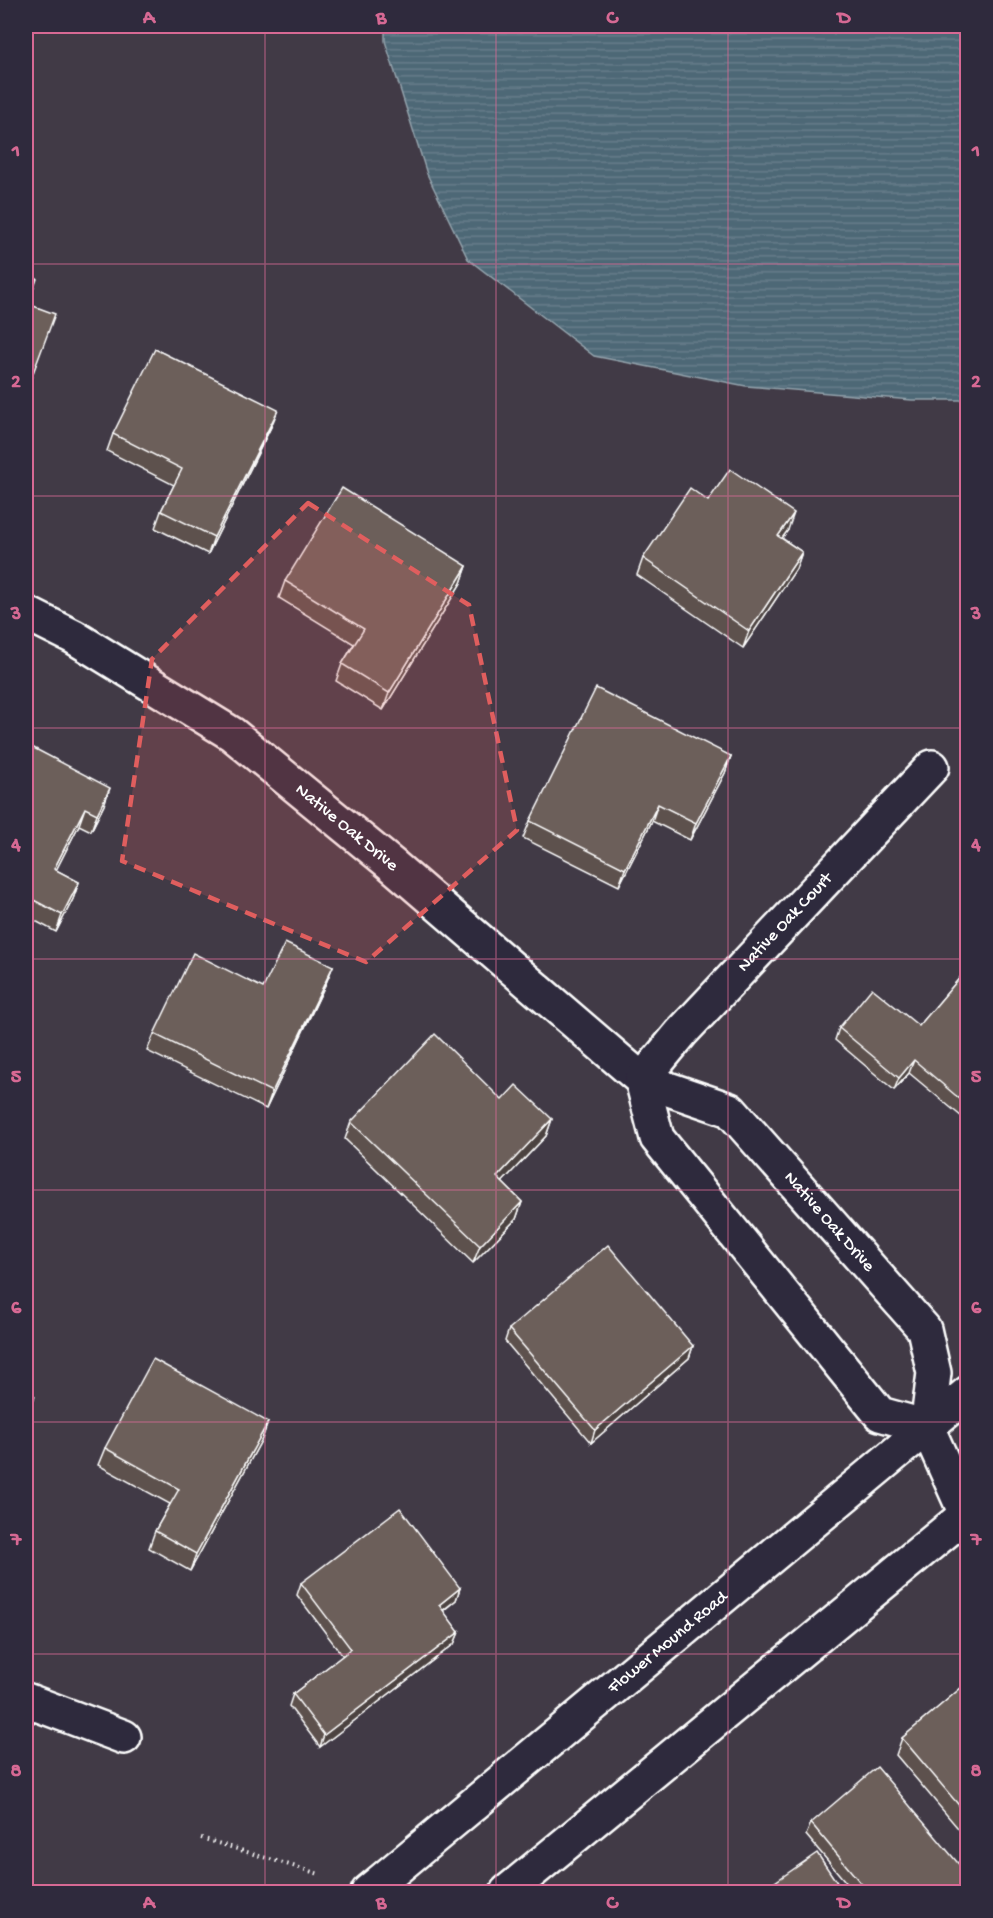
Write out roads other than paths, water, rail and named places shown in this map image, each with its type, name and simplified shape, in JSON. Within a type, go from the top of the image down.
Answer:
[{"type":"street","name":"Native Oak Drive","points":[[26,613],[74,637],[232,734],[391,864],[642,1080],[730,1110],[924,1329],[934,1373],[927,1427]]},
{"type":"street","name":"Native Oak Court","points":[[642,1080],[681,1032],[933,767]]},
{"type":"street","points":[[507,1893],[967,1518],[927,1427],[880,1414],[657,1138],[642,1080]]},
{"type":"street","name":"Flower Mound Road","points":[[368,1893],[968,1393]]},
{"type":"street","points":[[26,1700],[124,1737]]},
{"type":"water","points":[[385,26],[967,26],[967,400],[912,400],[746,386],[594,356],[468,259],[427,174],[385,41]]}]
